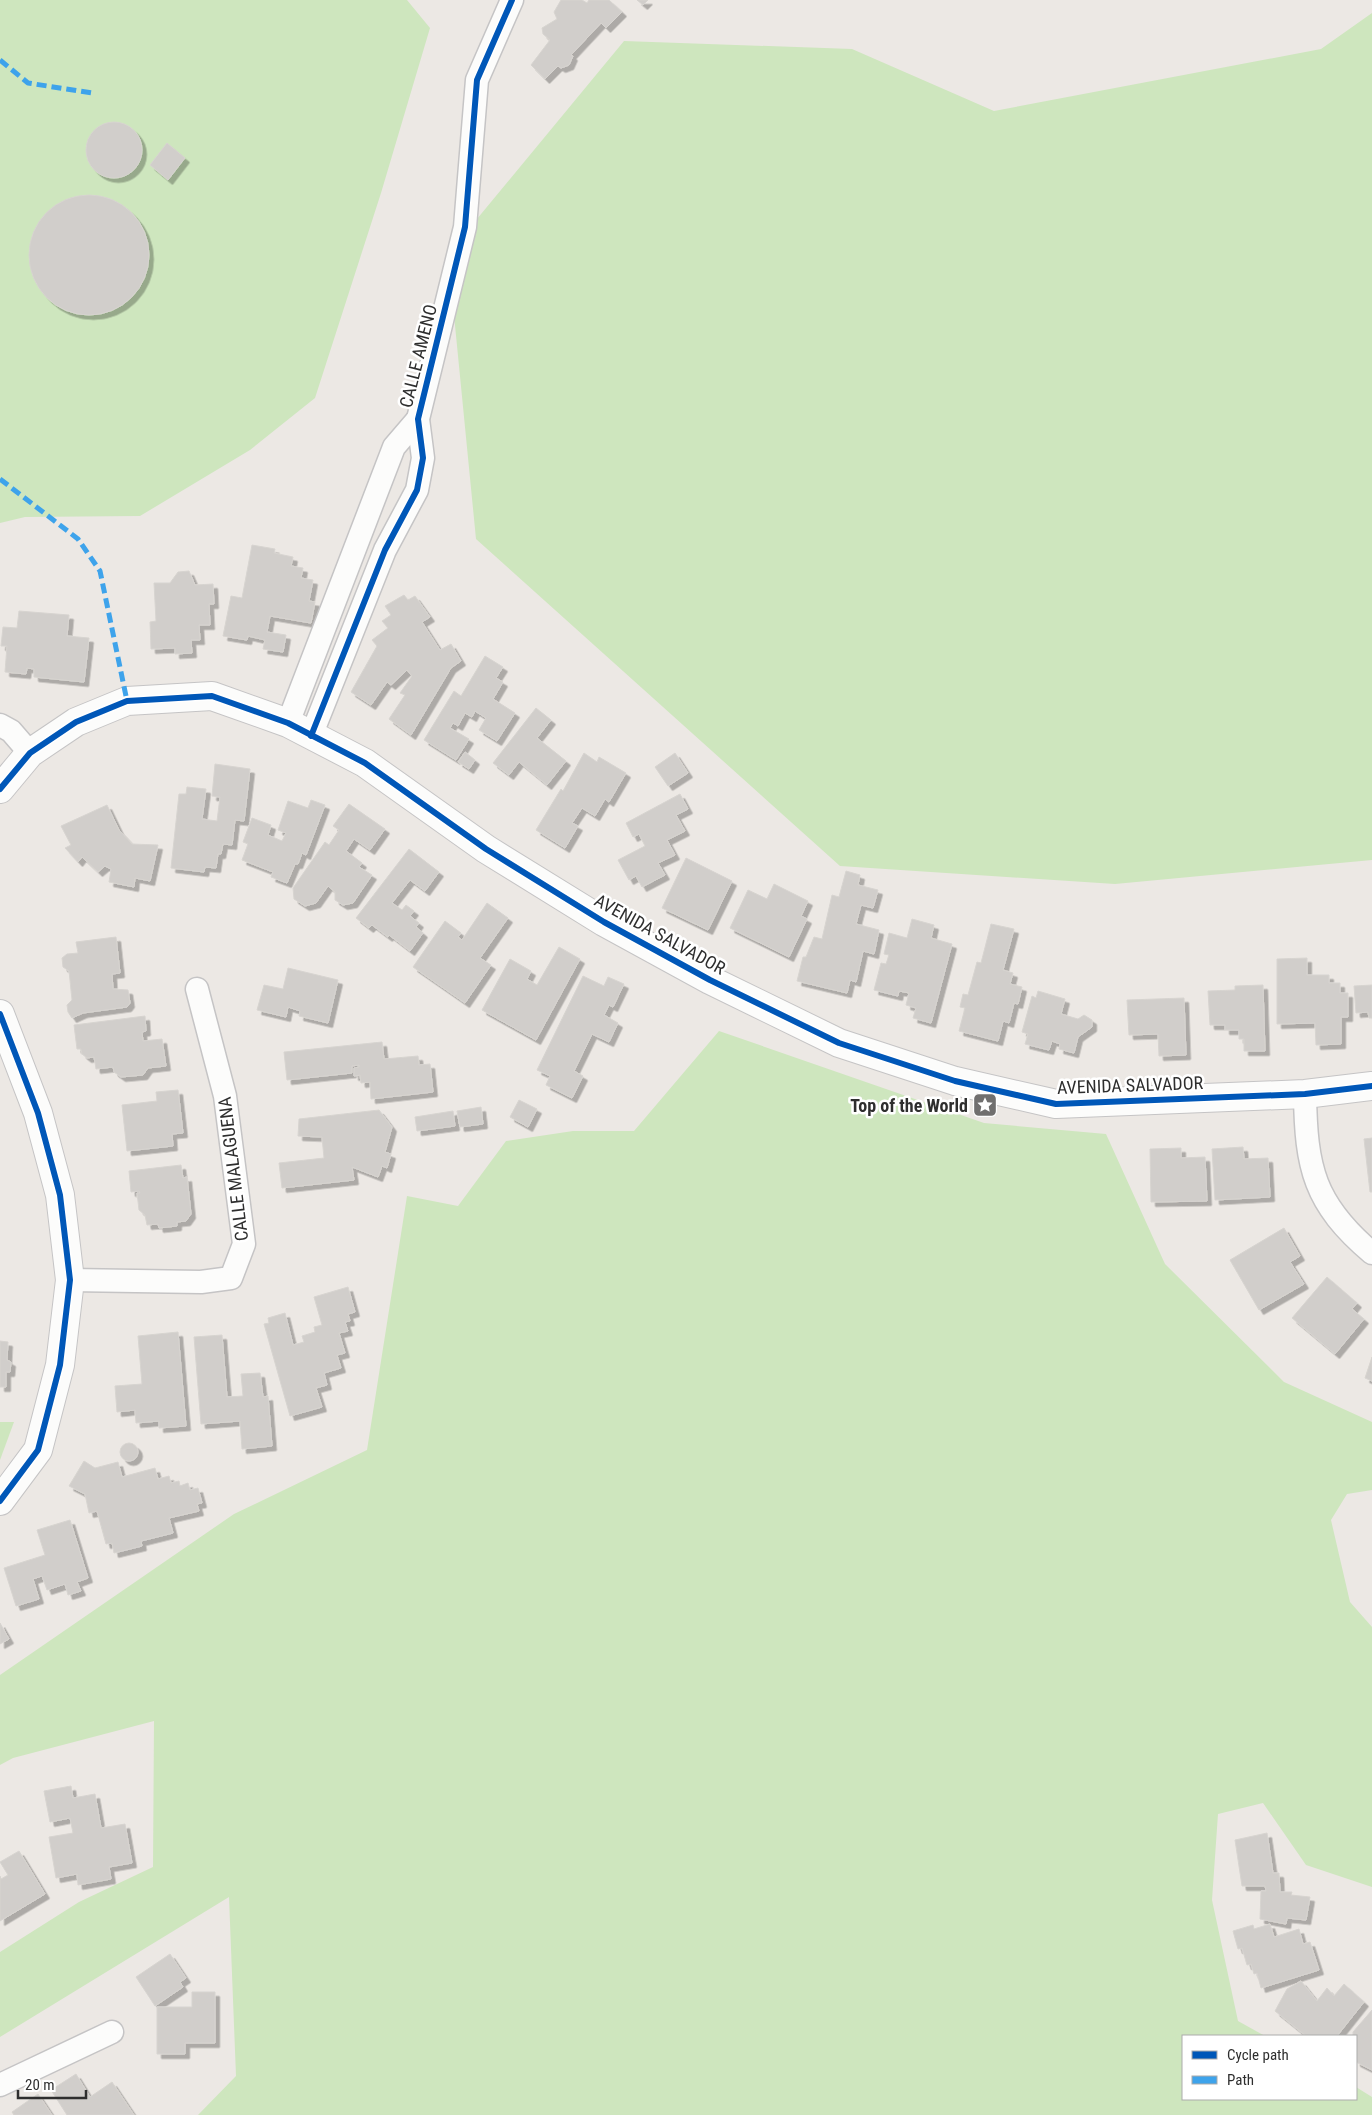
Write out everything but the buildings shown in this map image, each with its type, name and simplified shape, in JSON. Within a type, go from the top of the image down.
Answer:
[{"type":"street","name":"CALLE AMENO","points":[[312,736],[385,550],[417,490],[422,458],[418,420],[465,227],[477,80],[512,0]]},
{"type":"street","name":"CALLE AMENO","points":[[288,722],[394,447],[418,420]]},
{"type":"street","name":"AVENIDA SALVADOR","points":[[0,788],[30,753],[76,722],[127,701],[212,696],[288,722],[365,763],[486,849],[604,922],[710,980],[839,1043],[955,1081],[1056,1104],[1305,1094],[1372,1086]]},
{"type":"street","points":[[0,725],[11,731],[30,753]]},
{"type":"street","name":"CALLE MALAGUENA","points":[[70,1280],[201,1282],[231,1278],[244,1244],[225,1096],[197,989]]},
{"type":"street","points":[[0,1014],[38,1113],[57,1186],[70,1280],[60,1364],[38,1450],[0,1501]]},
{"type":"street","points":[[1305,1094],[1310,1163],[1322,1198],[1350,1234],[1372,1253]]},
{"type":"street","points":[[0,2085],[112,2032]]},
{"type":"green space","points":[[0,0],[407,0],[430,28],[381,193],[315,398],[250,450],[140,516],[25,517],[0,523]]},
{"type":"green space","points":[[1372,13],[1372,860],[1115,884],[840,866],[476,539],[448,254],[624,41],[852,49],[994,111],[1321,49]]},
{"type":"green space","points":[[719,1031],[984,1123],[1106,1134],[1165,1264],[1284,1382],[1372,1422],[1372,1490],[1347,1494],[1331,1520],[1350,1602],[1372,1627],[1372,1887],[1306,1865],[1263,1803],[1218,1814],[1212,1900],[1238,2021],[1263,2035],[1182,2035],[1182,2100],[1357,2100],[1357,2088],[1372,2097],[1372,2115],[198,2115],[236,2076],[229,1897],[0,2037],[0,1952],[79,1902],[153,1867],[154,1721],[13,1758],[0,1765],[0,1675],[234,1514],[367,1450],[407,1196],[458,1206],[506,1141],[573,1131],[634,1131]]},
{"type":"green space","points":[[0,1422],[14,1422],[0,1460]]},
{"type":"marked path","points":[[0,60],[28,83],[92,93]]},
{"type":"marked path","points":[[0,479],[78,539],[100,571],[127,701]]},
{"type":"cycle path","points":[[311,736],[385,550],[417,490],[423,458],[418,419],[465,227],[477,80],[512,0]]},
{"type":"cycle path","points":[[0,789],[30,753],[76,722],[127,701],[212,696],[288,723],[365,763],[486,849],[604,922],[710,980],[839,1043],[955,1081],[1056,1104],[1305,1094],[1372,1086]]},
{"type":"cycle path","points":[[0,1014],[38,1113],[60,1195],[70,1280],[60,1365],[38,1450],[0,1501]]},
{"type":"place","name":"Top of the World","points":[[985,1105]]}]
